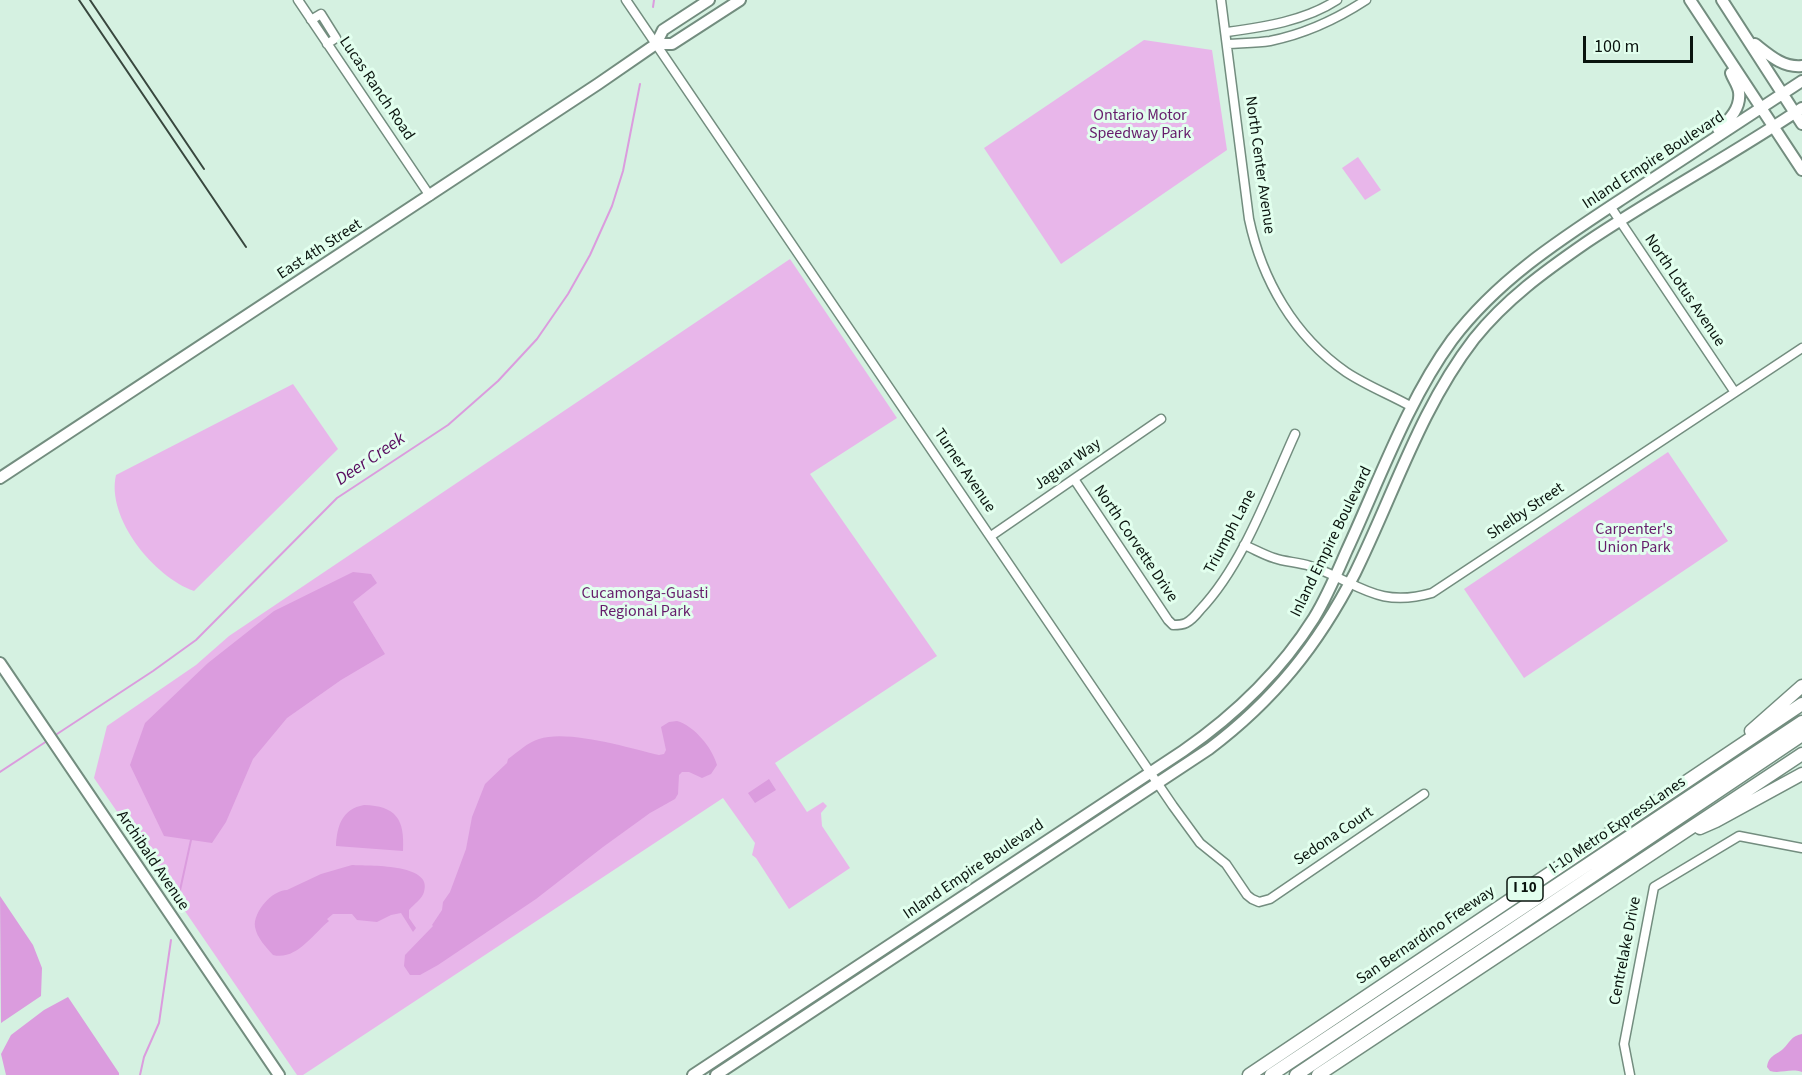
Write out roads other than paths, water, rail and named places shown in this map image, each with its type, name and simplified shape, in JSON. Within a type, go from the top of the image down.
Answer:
[{"type":"highway","points":[[1715,762],[1802,686]]},
{"type":"highway","name":"San Bernardino Freeway","points":[[1249,1075],[1802,704]]},
{"type":"highway","name":"I-10 Metro ExpressLanes","points":[[1271,1075],[1802,722]]},
{"type":"highway","name":"I-10 Metro ExpressLanes","points":[[1296,1075],[1802,735]]},
{"type":"highway","name":"I 10","points":[[1318,1075],[1802,754]]},
{"type":"highway","points":[[1677,837],[1716,821],[1802,774]]},
{"type":"main road","points":[[708,0],[663,30],[656,44],[672,44],[740,0]]},
{"type":"main road","points":[[1690,0],[1802,171]]},
{"type":"main road","points":[[1722,0],[1783,94],[1798,110],[1802,124]]},
{"type":"main road","points":[[1747,38],[1781,63],[1802,66]]},
{"type":"main road","name":"East 4th Street","points":[[0,478],[430,196],[656,44]]},
{"type":"main road","points":[[1683,158],[1729,120],[1735,111],[1739,90],[1728,58]]},
{"type":"main road","name":"Inland Empire Boulevard","points":[[693,1075],[1150,772],[1223,721],[1247,701],[1292,651],[1315,616],[1413,406],[1445,350],[1486,301],[1521,268],[1610,206],[1802,81]]},
{"type":"main road","name":"Inland Empire Boulevard","points":[[716,1075],[1158,783],[1223,738],[1256,710],[1279,687],[1322,632],[1349,583],[1426,414],[1454,367],[1475,338],[1504,306],[1550,268],[1619,220],[1798,110]]},
{"type":"main road","points":[[1413,406],[1426,414]]},
{"type":"main road","name":"Archibald Avenue","points":[[0,663],[279,1075]]},
{"type":"street","name":"Lucas Ranch Road","points":[[298,0],[430,196]]},
{"type":"street","name":"Turner Avenue","points":[[626,0],[1150,772],[1200,843],[1226,864],[1247,895],[1260,902]]},
{"type":"street","name":"North Center Avenue","points":[[1221,0],[1250,219],[1256,245],[1278,298],[1297,326],[1321,352],[1347,372],[1413,406]]},
{"type":"street","points":[[1227,32],[1286,22],[1338,0]]},
{"type":"street","points":[[1228,44],[1269,41],[1298,33],[1329,21],[1366,0]]},
{"type":"street","name":"North Lotus Avenue","points":[[1610,206],[1734,391]]},
{"type":"street","name":"Shelby Street","points":[[1244,545],[1274,558],[1310,566],[1372,594],[1402,599],[1432,593],[1802,348]]},
{"type":"street","name":"Jaguar Way","points":[[991,536],[1161,419]]},
{"type":"street","name":"Triumph Lane","points":[[1173,625],[1190,620],[1210,599],[1244,545],[1295,434]]},
{"type":"street","name":"North Corvette Drive","points":[[1074,479],[1173,625]]},
{"type":"street","name":"Sedona Court","points":[[1260,902],[1270,899],[1424,794]]},
{"type":"street","name":"Centrelake Drive","points":[[1630,1075],[1623,1044],[1654,887],[1738,836],[1802,848]]},
{"type":"waterway","name":"Deer Creek","points":[[653,7],[654,0]]},
{"type":"waterway","name":"Deer Creek","points":[[54,736],[196,640],[337,498],[448,425],[498,381],[537,339],[568,294],[590,255],[612,206],[623,171],[640,84]]},
{"type":"waterway","name":"Deer Creek","points":[[0,772],[47,741]]},
{"type":"waterway","points":[[177,904],[191,840]]},
{"type":"waterway","points":[[140,1075],[144,1057],[159,1023],[171,940]]},
{"type":"railway","points":[[79,0],[246,247]]},
{"type":"railway","points":[[90,0],[204,169]]},
{"type":"park label","name":"Ontario Motor Speedway Park","points":[[1140,125]]},
{"type":"park label","name":"Carpenter's Union Park","points":[[1634,539]]},
{"type":"park label","name":"Cucamonga-Guasti Regional Park","points":[[645,603]]}]
